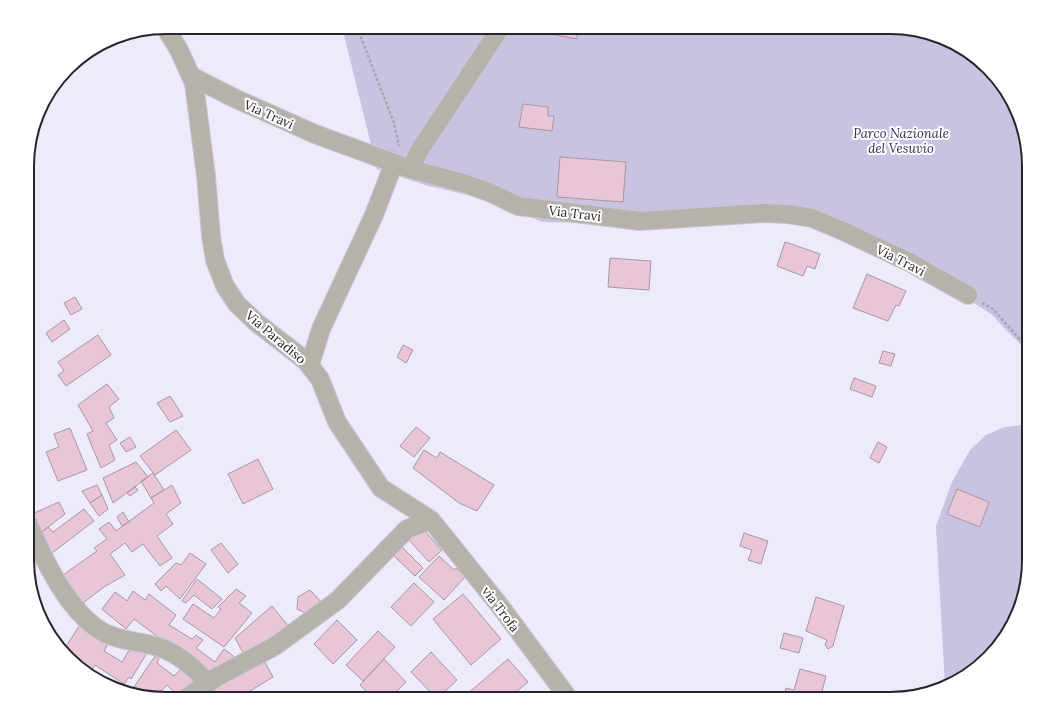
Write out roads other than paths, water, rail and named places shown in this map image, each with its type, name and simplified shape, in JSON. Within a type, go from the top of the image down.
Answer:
[{"type":"street","name":"Via Paradiso","points":[[169,34],[179,50],[194,83],[206,176],[212,244],[215,260],[225,286],[237,304],[257,323],[310,365],[320,379],[337,422],[381,488],[431,520]]},
{"type":"street","points":[[310,365],[321,329],[374,215],[402,166],[421,148],[496,34]]},
{"type":"street","name":"Via Travi","points":[[191,76],[234,98],[314,134],[402,166],[489,192],[518,206],[640,221],[764,213],[787,214],[812,218],[843,231],[911,264],[968,295]]},
{"type":"street","points":[[195,692],[208,683],[282,641],[338,600],[407,529],[431,520]]},
{"type":"street","name":"via Trofa","points":[[431,520],[500,606],[564,692]]},
{"type":"street","points":[[34,537],[63,591],[78,612],[101,631],[126,641],[152,645],[173,652],[193,667],[208,683]]},
{"type":"park label","name":"Parco Nazionale del Vesuvio","points":[[901,140]]}]
